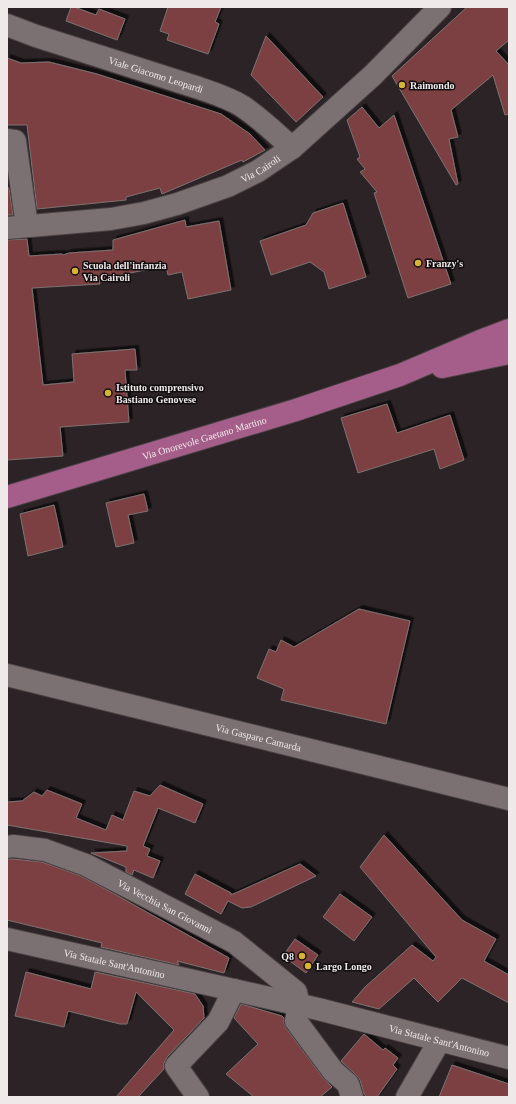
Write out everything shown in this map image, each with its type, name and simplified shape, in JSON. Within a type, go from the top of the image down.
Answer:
[{"type":"main road","name":"Via Onorevole Gaetano Martino","points":[[7,497],[296,410],[400,375],[480,340],[509,330]]},
{"type":"main road","name":"Via Onorevole Gaetano Martino","points":[[400,375],[509,353]]},
{"type":"street","name":"Via Cairoli","points":[[7,140],[16,141],[17,227],[111,219],[144,213],[177,204],[228,186],[258,171],[292,148],[373,76],[440,7]]},
{"type":"street","name":"Viale Giacomo Leopardi","points":[[7,25],[36,36],[222,96],[241,106],[259,119],[292,148]]},
{"type":"street","name":"Via Gaspare Camarda","points":[[7,675],[509,799]]},
{"type":"street","name":"Via Vecchia San Giovanni","points":[[7,847],[45,850],[79,863],[208,927],[234,942],[296,992],[299,1006]]},
{"type":"street","name":"Via Statale Sant'Antonino","points":[[7,939],[228,989]]},
{"type":"street","points":[[198,1097],[176,1066],[218,1022],[228,989],[299,1006],[296,1021],[333,1071],[348,1084],[352,1097]]},
{"type":"street","name":"Via Statale Sant'Antonino","points":[[299,1006],[509,1058]]},
{"type":"street","points":[[407,1097],[440,1040]]},
{"type":"building","points":[[71,7],[96,15],[99,9],[125,19],[117,40],[66,21]]},
{"type":"building","points":[[168,7],[221,7],[215,22],[219,24],[208,54],[167,40],[169,34],[160,31]]},
{"type":"building","points":[[467,7],[509,7],[509,40],[496,51],[509,65],[509,114],[505,115],[493,75],[451,110],[458,137],[449,139],[458,184],[456,185],[392,76]]},
{"type":"building","points":[[266,36],[323,97],[296,122],[251,75]]},
{"type":"building","points":[[7,58],[21,63],[49,62],[97,74],[221,114],[250,134],[265,150],[243,162],[242,160],[162,194],[160,188],[126,197],[126,200],[37,209],[27,125],[7,125]]},
{"type":"building","points":[[362,107],[379,128],[394,115],[451,284],[408,298],[374,193],[377,192],[360,172],[365,169],[357,159],[360,157],[347,120]]},
{"type":"building","points":[[7,188],[9,188],[13,215],[7,215]]},
{"type":"building","points":[[343,203],[366,277],[329,289],[324,272],[310,262],[271,275],[260,241],[306,225],[313,213]]},
{"type":"building","points":[[185,220],[186,227],[219,221],[231,290],[188,299],[182,272],[168,275],[166,266],[99,279],[100,284],[32,288],[43,385],[74,382],[72,354],[135,349],[137,370],[125,370],[129,422],[60,427],[63,456],[7,460],[7,240],[27,239],[29,256],[63,255],[69,253],[113,250],[113,240]]},
{"type":"building","points":[[387,404],[397,433],[450,415],[464,460],[440,469],[434,449],[358,473],[341,418]]},
{"type":"building","points":[[144,494],[148,511],[128,515],[134,543],[116,547],[106,503]]},
{"type":"building","points":[[54,505],[63,547],[28,556],[20,514]]},
{"type":"building","points":[[359,609],[410,621],[386,724],[281,700],[284,689],[257,678],[269,649],[276,652],[281,640],[294,647]]},
{"type":"building","points":[[160,785],[203,804],[195,823],[158,808],[143,846],[150,849],[147,856],[160,861],[153,878],[134,870],[132,875],[126,872],[126,867],[91,853],[127,851],[127,846],[7,825],[7,802],[22,801],[34,792],[42,796],[47,790],[82,804],[76,818],[106,830],[112,815],[123,820],[134,791],[150,796]]},
{"type":"building","points":[[384,835],[462,920],[496,939],[484,961],[509,975],[509,1003],[462,978],[438,1002],[414,978],[379,1009],[352,1002],[365,987],[412,945],[433,961],[436,957],[360,867]]},
{"type":"building","points":[[7,859],[42,862],[81,876],[229,958],[224,973],[177,961],[179,965],[101,947],[102,943],[7,920]]},
{"type":"building","points":[[300,864],[316,876],[251,907],[242,908],[228,901],[221,914],[185,894],[195,874],[231,893],[231,895]]},
{"type":"building","points":[[340,894],[372,917],[354,941],[323,917]]},
{"type":"building","points":[[295,939],[318,955],[306,973],[283,956]]},
{"type":"building","points":[[26,972],[91,989],[95,972],[195,994],[203,1006],[204,1018],[167,1057],[164,1063],[164,1069],[138,1097],[116,1097],[174,1030],[136,992],[127,1024],[120,1024],[68,1011],[64,1027],[15,1016]]},
{"type":"building","points":[[241,1004],[282,1016],[284,1018],[286,1028],[323,1078],[332,1087],[320,1097],[254,1097],[226,1074],[258,1044],[234,1018]]},
{"type":"building","points":[[364,1034],[383,1050],[385,1048],[398,1058],[393,1065],[397,1069],[377,1097],[367,1097],[364,1094],[360,1080],[341,1061]]},
{"type":"building","points":[[452,1065],[509,1084],[509,1097],[439,1097]]},
{"type":"place","name":"Raimondo","points":[[402,85]]},
{"type":"place","name":"Franzy's","points":[[418,263]]},
{"type":"place","name":"Scuola dell'infanzia Via Cairoli","points":[[75,271]]},
{"type":"place","name":"Istituto comprensivo Bastiano Genovese","points":[[108,393]]},
{"type":"place","name":"Q8","points":[[302,956]]},
{"type":"place","name":"Largo Longo","points":[[308,966]]}]
